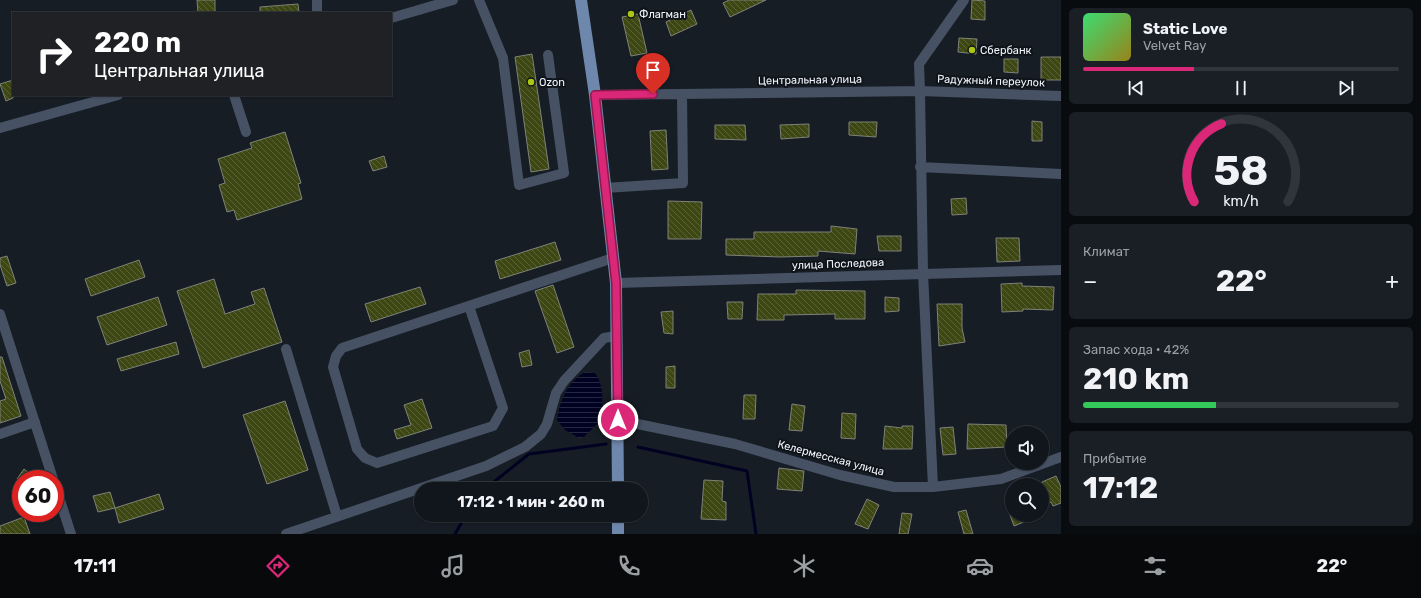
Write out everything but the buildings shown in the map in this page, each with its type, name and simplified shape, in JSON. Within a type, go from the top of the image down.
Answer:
[{"type":"main road","points":[[581,0],[595,95],[616,283],[618,482]]},
{"type":"main road","points":[[618,522],[618,534]]},
{"type":"street","points":[[317,0],[317,12]]},
{"type":"street","points":[[392,18],[453,0]]},
{"type":"street","points":[[479,0],[503,58],[519,185],[564,173],[548,55]]},
{"type":"street","points":[[934,488],[923,273],[919,64],[964,0]]},
{"type":"street","name":"Центральная улица","points":[[595,95],[920,91]]},
{"type":"street","name":"Радужный переулок","points":[[920,91],[1061,96]]},
{"type":"street","points":[[605,188],[683,183],[682,94]]},
{"type":"street","points":[[0,128],[114,96]]},
{"type":"street","points":[[234,96],[246,132]]},
{"type":"street","points":[[920,167],[1061,174]]},
{"type":"street","points":[[469,306],[503,408],[499,418],[493,426],[377,463],[365,458],[357,449],[334,367],[336,356],[342,348],[613,258]]},
{"type":"street","name":"улица Последова","points":[[616,283],[1061,270]]},
{"type":"street","points":[[0,314],[50,470]]},
{"type":"street","points":[[286,534],[486,466],[525,447],[541,434],[547,424],[556,393],[564,381],[604,338],[616,336]]},
{"type":"street","points":[[286,349],[337,516]]},
{"type":"street","name":"Келермесская улица","points":[[618,420],[735,444],[840,475],[894,487],[934,488],[1001,479],[1061,457]]},
{"type":"street","points":[[0,434],[35,422]]},
{"type":"street","points":[[64,513],[71,534]]},
{"type":"water","points":[[585,372],[595,373],[602,389],[602,419],[584,437],[579,438],[565,430],[557,420],[565,393],[573,381]]},
{"type":"waterway","points":[[494,482],[529,454],[606,444]]},
{"type":"waterway","points":[[638,447],[747,471],[756,534]]},
{"type":"waterway","points":[[455,534],[462,522]]},
{"type":"place","name":"Флагман","points":[[631,14]]},
{"type":"place","name":"Сбербанк","points":[[972,50]]},
{"type":"place","name":"Ozon","points":[[531,82]]},
{"type":"route","points":[[618,420],[616,283],[595,95],[653,94]]}]
